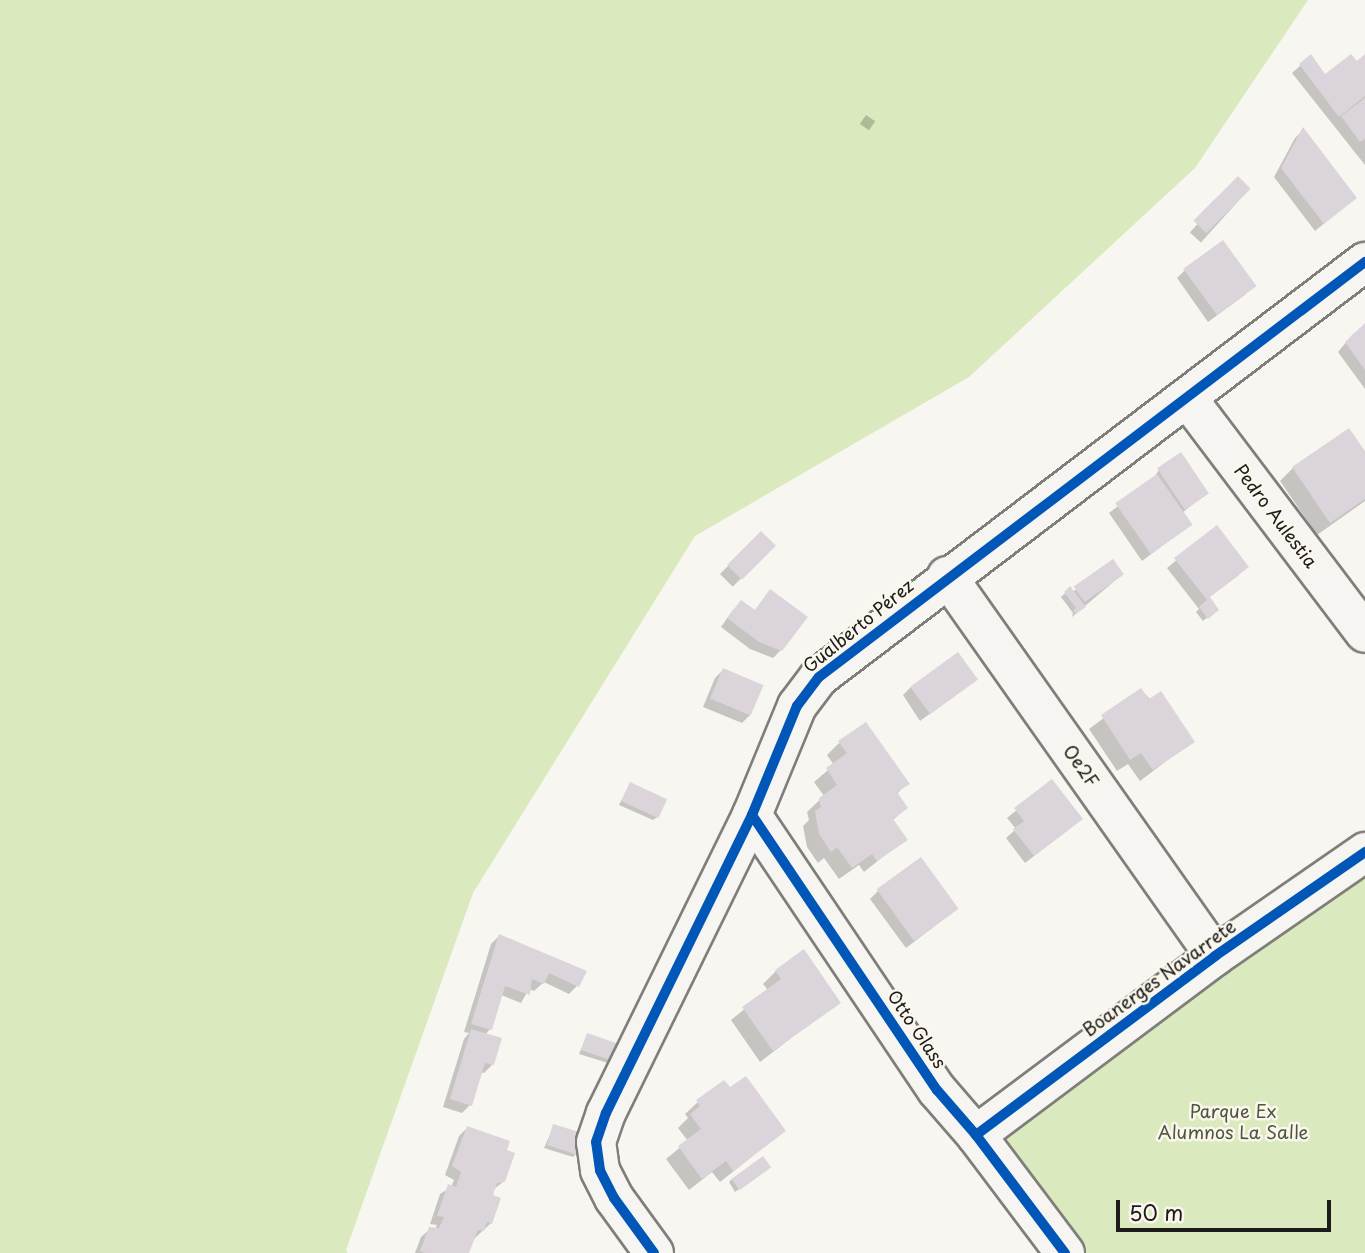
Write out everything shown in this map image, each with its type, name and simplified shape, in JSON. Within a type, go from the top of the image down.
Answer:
[{"type":"street","name":"Gualberto Pérez","points":[[654,1253],[614,1198],[600,1170],[596,1142],[606,1112],[752,815],[797,706],[819,677],[947,576],[1188,399],[1365,262]]},
{"type":"street","name":"Pedro Aulestia","points":[[1188,399],[1365,633]]},
{"type":"street","name":"Oe2F","points":[[947,576],[1215,956]]},
{"type":"street","name":"Otto Glass","points":[[752,815],[937,1090],[976,1135],[1065,1253]]},
{"type":"street","name":"Boanerges Navarrete","points":[[976,1135],[1215,956],[1365,852]]},
{"type":"green space","points":[[0,0],[1308,0],[1195,168],[969,377],[695,536],[473,893],[346,1250],[348,1253],[0,1253]]},
{"type":"green space","name":"Parque Ex Alumnos La Salle","points":[[1365,858],[1365,1253],[1073,1253],[993,1140]]},
{"type":"building","points":[[1311,54],[1325,74],[1351,54],[1357,61],[1365,54],[1365,96],[1339,117],[1299,64]]},
{"type":"building","points":[[1365,98],[1365,139],[1360,142],[1341,116]]},
{"type":"building","points":[[1303,127],[1357,198],[1324,224],[1281,168]]},
{"type":"building","points":[[1238,176],[1251,189],[1206,233],[1193,221]]},
{"type":"building","points":[[1223,240],[1257,286],[1217,315],[1183,269]]},
{"type":"building","points":[[1365,323],[1365,370],[1345,342]]},
{"type":"building","points":[[1349,428],[1365,451],[1365,499],[1330,523],[1292,467]]},
{"type":"building","points":[[1181,452],[1209,493],[1185,510],[1157,468]]},
{"type":"building","points":[[1157,474],[1193,525],[1151,554],[1115,503]]},
{"type":"building","points":[[1217,525],[1249,567],[1210,597],[1219,610],[1208,619],[1199,607],[1207,600],[1174,558]]},
{"type":"building","points":[[761,531],[776,546],[742,580],[727,565]]},
{"type":"building","points":[[1113,559],[1124,575],[1085,602],[1074,587]]},
{"type":"building","points":[[1070,586],[1086,607],[1076,614],[1073,610],[1076,608],[1064,592]]},
{"type":"building","points":[[770,589],[808,617],[782,651],[759,642],[727,618],[741,600],[755,610]]},
{"type":"building","points":[[958,652],[978,680],[930,714],[910,687]]},
{"type":"building","points":[[723,668],[764,685],[751,716],[710,698]]},
{"type":"building","points":[[1141,688],[1149,699],[1161,691],[1195,742],[1153,770],[1141,753],[1130,760],[1101,715]]},
{"type":"building","points":[[866,722],[910,784],[897,792],[908,808],[893,819],[908,840],[877,861],[872,854],[852,868],[837,847],[831,852],[819,834],[815,811],[821,807],[819,798],[837,785],[826,768],[847,753],[838,741]]},
{"type":"building","points":[[1052,779],[1083,819],[1034,856],[1013,829],[1024,821],[1014,808]]},
{"type":"building","points":[[630,782],[667,799],[658,818],[621,801]]},
{"type":"building","points":[[921,857],[959,909],[914,941],[877,889]]},
{"type":"building","points":[[499,934],[587,971],[579,987],[549,973],[544,984],[532,979],[530,995],[505,986],[492,1030],[471,1024]]},
{"type":"building","points":[[804,949],[841,1003],[773,1051],[742,1007],[781,979],[775,970]]},
{"type":"building","points":[[471,1029],[502,1038],[494,1065],[485,1063],[472,1106],[450,1099]]},
{"type":"building","points":[[587,1033],[619,1044],[613,1061],[581,1050]]},
{"type":"building","points":[[746,1076],[786,1131],[733,1171],[726,1161],[702,1179],[678,1146],[701,1129],[690,1114],[700,1106],[696,1100],[724,1080],[730,1087]]},
{"type":"building","points":[[553,1124],[579,1132],[578,1155],[547,1145]]},
{"type":"building","points":[[467,1126],[510,1141],[507,1150],[515,1153],[505,1182],[497,1183],[493,1195],[501,1198],[492,1224],[487,1222],[484,1231],[478,1230],[469,1253],[425,1253],[420,1251],[429,1227],[439,1228],[444,1217],[437,1216],[448,1184],[456,1187],[461,1172],[452,1166]]},
{"type":"building","points":[[763,1156],[771,1167],[740,1190],[731,1179]]},
{"type":"cycle path","points":[[654,1253],[614,1198],[600,1170],[596,1142],[606,1113],[752,815],[797,706],[819,677],[1365,262]]},
{"type":"cycle path","points":[[752,815],[937,1090],[976,1135],[1065,1253]]},
{"type":"cycle path","points":[[976,1135],[1215,956],[1365,852]]}]
